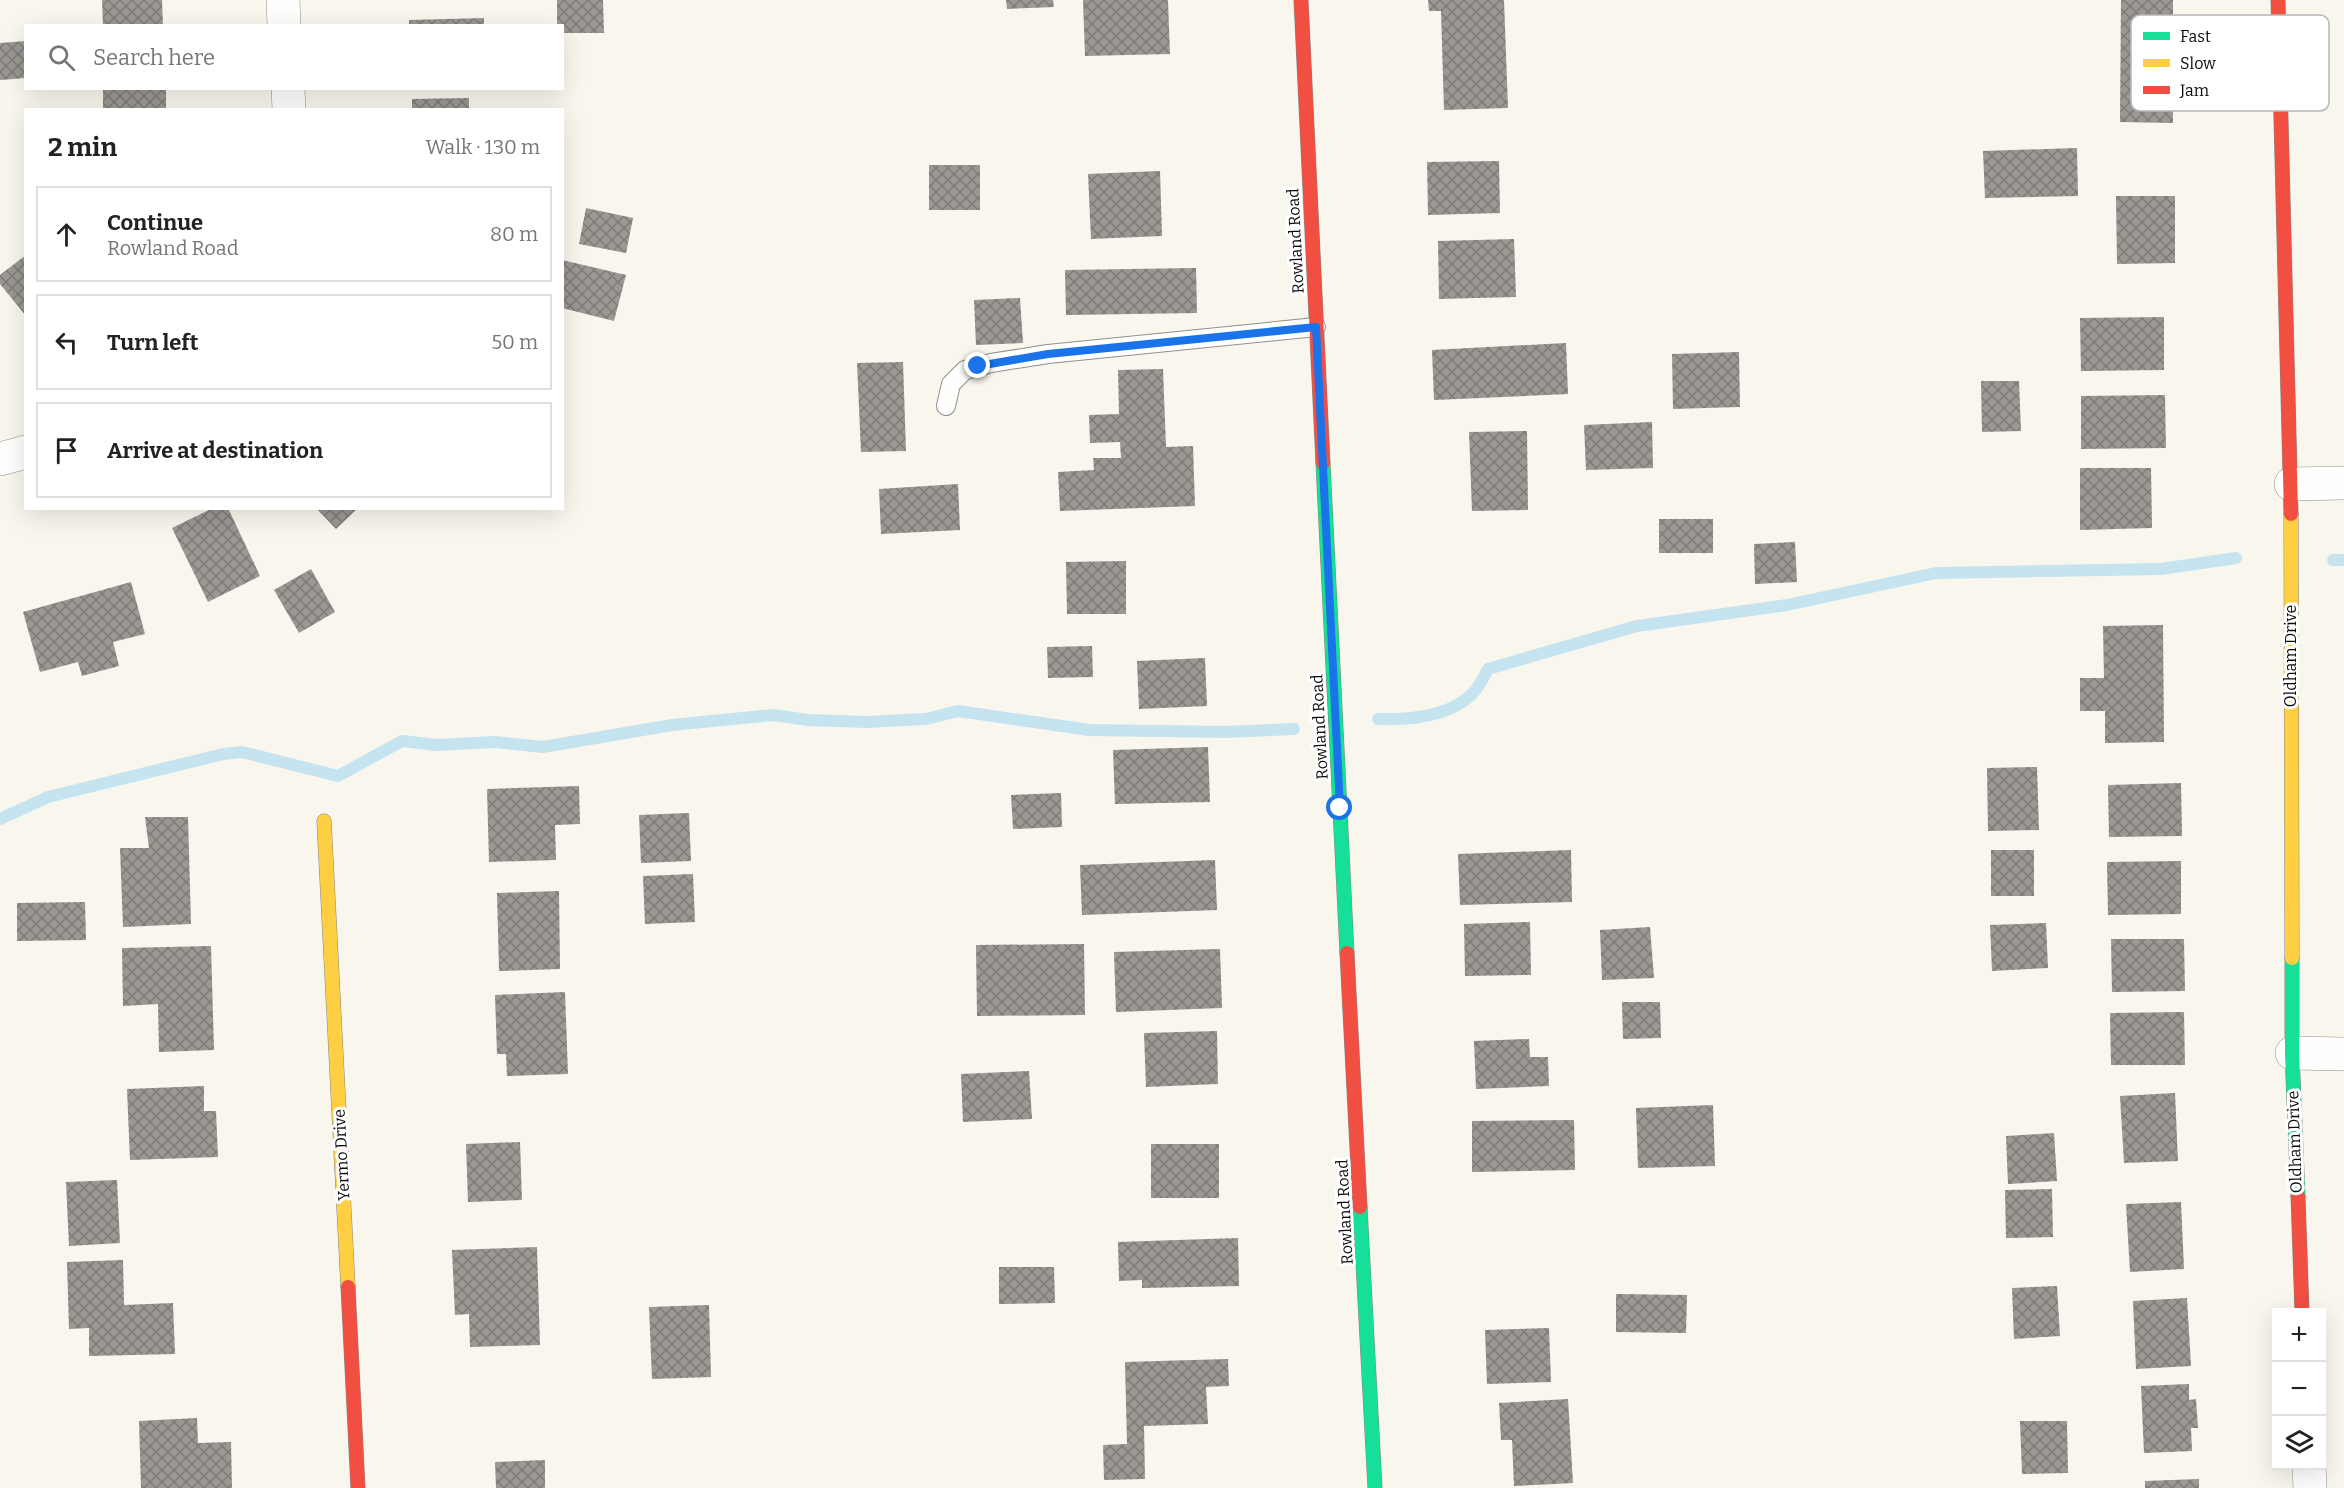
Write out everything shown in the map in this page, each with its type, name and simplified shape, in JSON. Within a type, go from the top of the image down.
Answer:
[{"type":"street","points":[[283,0],[284,24]]},
{"type":"street","name":"Rowland Road","points":[[1301,0],[1375,1488]]},
{"type":"street","name":"Oldham Drive","points":[[2278,0],[2278,15]]},
{"type":"street","points":[[288,90],[289,108]]},
{"type":"street","name":"Oldham Drive","points":[[2281,111],[2291,484],[2292,1053],[2302,1308]]},
{"type":"street","points":[[0,459],[24,453]]},
{"type":"street","points":[[2291,484],[2344,483]]},
{"type":"street","name":"Yermo Drive","points":[[324,821],[358,1488]]},
{"type":"street","points":[[2292,1053],[2344,1054]]},
{"type":"street","points":[[2309,1470],[2310,1488]]},
{"type":"lane","points":[[946,406],[951,384],[965,370],[991,363],[1048,354],[1316,327]]},
{"type":"building","points":[[102,0],[162,0],[163,24],[103,24]]},
{"type":"building","points":[[557,0],[603,0],[604,33],[564,33],[564,24],[557,24]]},
{"type":"building","points":[[1006,0],[1053,0],[1054,7],[1007,9]]},
{"type":"building","points":[[1083,0],[1168,0],[1170,54],[1085,56]]},
{"type":"building","points":[[1428,0],[1504,0],[1508,108],[1444,110],[1441,11],[1429,11]]},
{"type":"building","points":[[2121,0],[2173,0],[2173,15],[2131,15],[2131,111],[2173,111],[2173,123],[2120,122]]},
{"type":"building","points":[[484,18],[484,24],[409,24],[409,20]]},
{"type":"building","points":[[24,41],[24,78],[0,80],[0,43]]},
{"type":"building","points":[[103,90],[166,90],[166,108],[103,108]]},
{"type":"building","points":[[469,98],[469,108],[412,108],[412,99]]},
{"type":"building","points":[[2077,148],[2078,196],[1985,198],[1983,151]]},
{"type":"building","points":[[1499,161],[1500,213],[1428,215],[1427,162]]},
{"type":"building","points":[[929,165],[980,165],[980,210],[929,210]]},
{"type":"building","points":[[1160,171],[1162,236],[1091,239],[1088,174]]},
{"type":"building","points":[[2116,196],[2175,196],[2175,263],[2117,264]]},
{"type":"building","points":[[586,208],[633,218],[626,253],[579,244]]},
{"type":"building","points":[[1514,239],[1516,297],[1439,299],[1438,241]]},
{"type":"building","points":[[24,257],[24,314],[0,284],[0,275]]},
{"type":"building","points":[[564,260],[626,275],[614,321],[564,308]]},
{"type":"building","points":[[1196,268],[1197,313],[1066,315],[1065,270]]},
{"type":"building","points":[[1020,298],[1023,343],[976,345],[974,300]]},
{"type":"building","points":[[2164,317],[2164,370],[2081,371],[2080,318]]},
{"type":"building","points":[[1566,343],[1568,394],[1434,400],[1432,350]]},
{"type":"building","points":[[1739,352],[1740,407],[1673,409],[1672,354]]},
{"type":"building","points":[[903,362],[906,451],[861,452],[857,363]]},
{"type":"building","points":[[1163,369],[1166,447],[1193,446],[1195,506],[1060,511],[1058,472],[1094,470],[1093,458],[1121,458],[1120,442],[1090,443],[1089,415],[1119,414],[1118,370]]},
{"type":"building","points":[[1981,381],[2019,381],[2021,431],[1982,432]]},
{"type":"building","points":[[2165,395],[2166,448],[2081,449],[2081,396]]},
{"type":"building","points":[[1652,422],[1653,468],[1586,470],[1584,425]]},
{"type":"building","points":[[1527,431],[1528,510],[1472,511],[1469,432]]},
{"type":"building","points":[[2080,468],[2151,468],[2152,528],[2080,530]]},
{"type":"building","points":[[958,484],[960,530],[881,534],[879,489]]},
{"type":"building","points":[[209,510],[229,510],[260,576],[208,602],[172,528]]},
{"type":"building","points":[[318,510],[356,510],[336,529]]},
{"type":"building","points":[[1659,519],[1713,519],[1713,553],[1659,553]]},
{"type":"building","points":[[1795,542],[1797,582],[1755,584],[1754,544]]},
{"type":"building","points":[[1126,561],[1126,614],[1067,614],[1066,562]]},
{"type":"building","points":[[311,569],[335,612],[299,633],[274,590]]},
{"type":"building","points":[[131,582],[145,634],[113,642],[119,666],[82,676],[78,662],[40,672],[23,612]]},
{"type":"building","points":[[2163,625],[2164,742],[2105,743],[2105,711],[2080,711],[2080,678],[2104,678],[2103,626]]},
{"type":"building","points":[[1092,646],[1093,677],[1048,678],[1047,647]]},
{"type":"building","points":[[1205,658],[1207,706],[1139,709],[1137,661]]},
{"type":"building","points":[[1208,747],[1210,802],[1115,804],[1113,750]]},
{"type":"building","points":[[2037,767],[2039,830],[1988,831],[1987,768]]},
{"type":"building","points":[[2181,783],[2182,836],[2109,837],[2108,785]]},
{"type":"building","points":[[579,786],[580,824],[555,825],[556,860],[489,862],[487,789]]},
{"type":"building","points":[[1061,793],[1062,827],[1013,829],[1011,795]]},
{"type":"building","points":[[689,813],[691,861],[641,863],[639,815]]},
{"type":"building","points":[[145,817],[188,817],[191,924],[123,927],[120,848],[149,848]]},
{"type":"building","points":[[1571,850],[1572,902],[1460,905],[1458,854]]},
{"type":"building","points":[[1991,850],[2034,850],[2034,896],[1991,896]]},
{"type":"building","points":[[1215,860],[1217,910],[1082,915],[1080,865]]},
{"type":"building","points":[[2181,861],[2181,914],[2108,915],[2107,862]]},
{"type":"building","points":[[693,874],[695,922],[645,924],[643,876]]},
{"type":"building","points":[[559,891],[560,969],[499,971],[497,893]]},
{"type":"building","points":[[85,902],[86,940],[17,941],[17,903]]},
{"type":"building","points":[[1530,922],[1531,975],[1465,976],[1464,924]]},
{"type":"building","points":[[2046,923],[2048,968],[1992,971],[1990,925]]},
{"type":"building","points":[[1650,927],[1654,978],[1602,980],[1600,930]]},
{"type":"building","points":[[2111,939],[2184,939],[2185,991],[2112,992]]},
{"type":"building","points":[[1084,944],[1085,1015],[977,1016],[976,945]]},
{"type":"building","points":[[211,946],[214,1050],[159,1052],[158,1004],[123,1006],[122,948]]},
{"type":"building","points":[[1220,949],[1222,1008],[1116,1012],[1114,952]]},
{"type":"building","points":[[565,992],[568,1074],[507,1076],[506,1054],[497,1054],[495,995]]},
{"type":"building","points":[[1622,1002],[1660,1002],[1661,1038],[1623,1039]]},
{"type":"building","points":[[2184,1012],[2185,1065],[2111,1065],[2110,1013]]},
{"type":"building","points":[[1217,1031],[1218,1084],[1146,1087],[1144,1033]]},
{"type":"building","points":[[1529,1039],[1530,1057],[1548,1057],[1549,1086],[1476,1089],[1474,1041]]},
{"type":"building","points":[[1029,1071],[1032,1119],[963,1122],[961,1074]]},
{"type":"building","points":[[204,1086],[204,1111],[216,1111],[218,1157],[130,1160],[127,1089]]},
{"type":"building","points":[[2175,1093],[2178,1161],[2124,1163],[2120,1096]]},
{"type":"building","points":[[1713,1105],[1715,1166],[1638,1168],[1636,1108]]},
{"type":"building","points":[[1574,1120],[1575,1170],[1472,1172],[1472,1121]]},
{"type":"building","points":[[2054,1133],[2057,1181],[2008,1184],[2006,1136]]},
{"type":"building","points":[[520,1142],[522,1200],[468,1202],[466,1144]]},
{"type":"building","points":[[1151,1144],[1219,1144],[1219,1198],[1151,1198]]},
{"type":"building","points":[[117,1180],[120,1243],[69,1246],[66,1182]]},
{"type":"building","points":[[2052,1189],[2053,1237],[2006,1238],[2005,1190]]},
{"type":"building","points":[[2181,1202],[2184,1269],[2130,1272],[2126,1204]]},
{"type":"building","points":[[1238,1238],[1239,1286],[1142,1288],[1142,1280],[1119,1281],[1118,1242]]},
{"type":"building","points":[[537,1247],[540,1345],[470,1347],[469,1314],[455,1315],[452,1250]]},
{"type":"building","points":[[123,1260],[124,1305],[173,1303],[175,1354],[89,1356],[89,1328],[69,1329],[67,1262]]},
{"type":"building","points":[[999,1267],[1054,1267],[1055,1303],[999,1304]]},
{"type":"building","points":[[2057,1286],[2060,1336],[2014,1339],[2012,1288]]},
{"type":"building","points":[[1616,1294],[1687,1295],[1686,1333],[1616,1332]]},
{"type":"building","points":[[2187,1298],[2191,1366],[2136,1369],[2133,1301]]},
{"type":"building","points":[[709,1305],[711,1377],[652,1379],[649,1307]]},
{"type":"building","points":[[1549,1328],[1551,1382],[1487,1384],[1485,1330]]},
{"type":"building","points":[[1228,1359],[1229,1386],[1206,1387],[1208,1424],[1144,1426],[1145,1479],[1104,1480],[1103,1445],[1127,1444],[1125,1362]]},
{"type":"building","points":[[2189,1384],[2189,1400],[2196,1399],[2198,1428],[2191,1428],[2192,1451],[2144,1453],[2141,1386]]},
{"type":"building","points":[[1568,1399],[1573,1483],[1514,1486],[1512,1440],[1501,1440],[1499,1403]]},
{"type":"building","points":[[197,1418],[198,1443],[231,1442],[232,1488],[141,1488],[139,1421]]},
{"type":"building","points":[[2020,1421],[2067,1421],[2068,1473],[2022,1474]]},
{"type":"building","points":[[545,1460],[545,1488],[496,1488],[495,1462]]},
{"type":"building","points":[[2199,1479],[2199,1488],[2145,1488],[2145,1481]]},
{"type":"waterway","points":[[1378,719],[1416,718],[1441,712],[1464,701],[1473,693],[1488,669],[1637,626],[1787,605],[1936,573],[2161,569],[2236,558]]},
{"type":"waterway","points":[[2333,560],[2344,560]]},
{"type":"waterway","points":[[0,819],[48,797],[223,754],[242,752],[338,776],[402,741],[437,745],[495,742],[543,747],[672,725],[773,715],[808,720],[867,722],[926,719],[958,711],[1089,730],[1226,732],[1294,729]]},
{"type":"traffic: fast","points":[[1323,463],[1347,953]]},
{"type":"traffic: fast","points":[[2292,958],[2292,1053],[2298,1196]]},
{"type":"traffic: fast","points":[[1360,1207],[1375,1488]]},
{"type":"traffic: slow","points":[[2291,514],[2292,958]]},
{"type":"traffic: slow","points":[[324,821],[348,1287]]},
{"type":"traffic: jam","points":[[1301,0],[1323,463]]},
{"type":"traffic: jam","points":[[2278,0],[2278,15]]},
{"type":"traffic: jam","points":[[2281,111],[2291,514]]},
{"type":"traffic: jam","points":[[1347,953],[1360,1207]]},
{"type":"traffic: jam","points":[[2298,1196],[2302,1308]]},
{"type":"traffic: jam","points":[[348,1287],[358,1488]]},
{"type":"route","points":[[978,366],[1048,354],[1316,327],[1340,808]]}]
